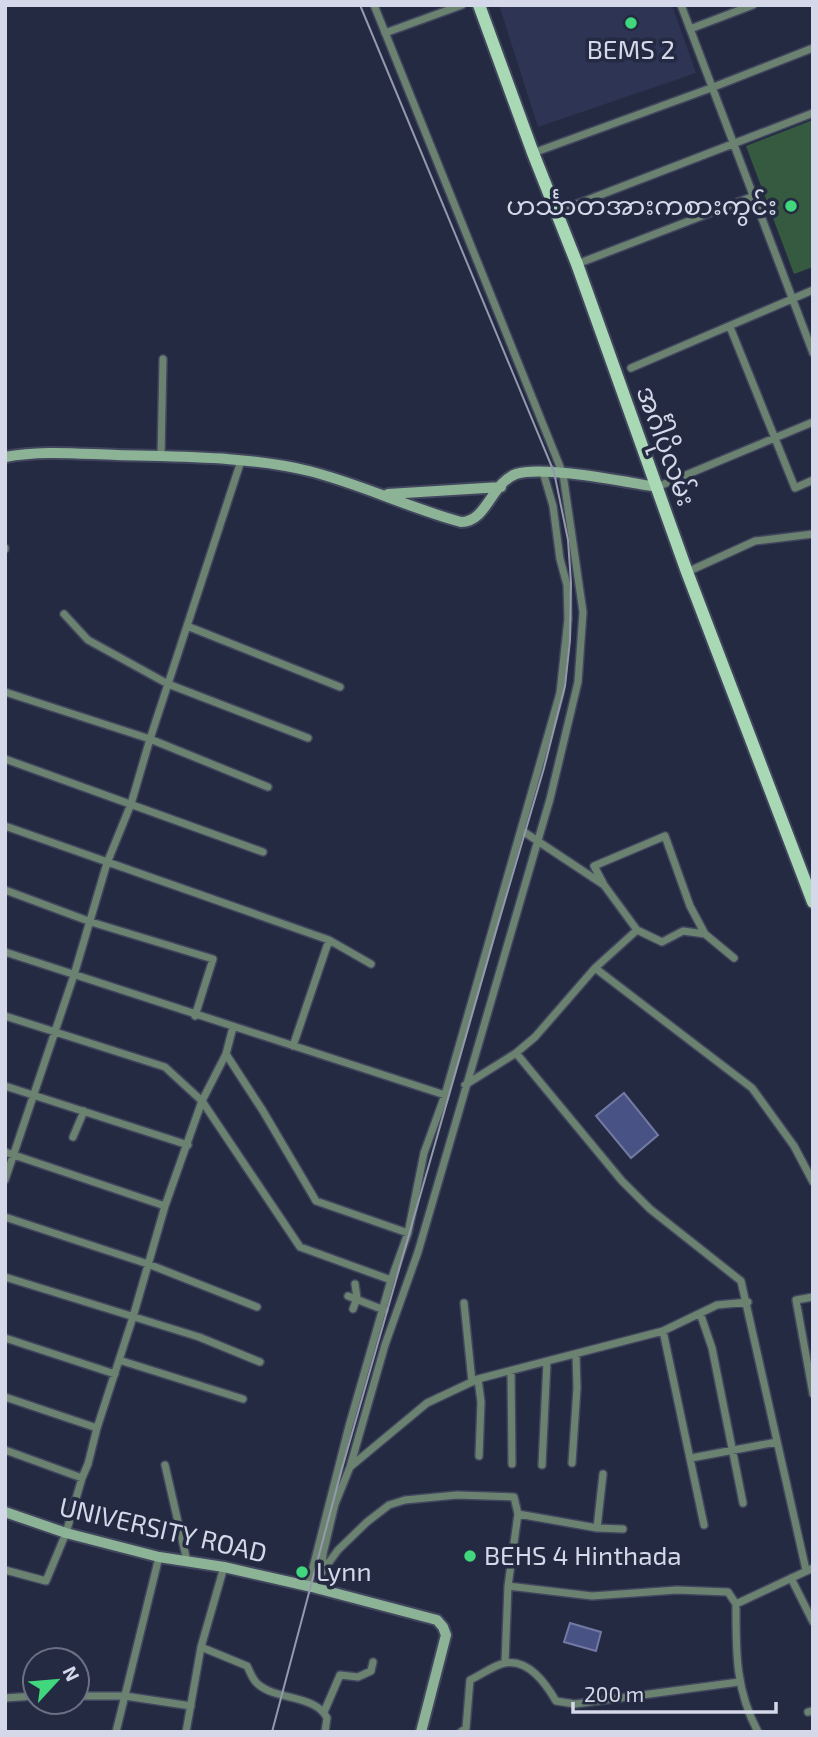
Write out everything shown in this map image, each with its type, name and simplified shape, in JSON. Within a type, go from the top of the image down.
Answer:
[{"type":"main road","name":"အင်္ဂါပိုလမ်း","points":[[479,5],[577,264],[687,572],[813,902]]},
{"type":"main road","points":[[5,457],[25,453],[50,453],[241,461],[311,471],[383,494],[439,516],[467,522],[480,514],[490,496],[513,475],[543,472],[657,487]]},
{"type":"main road","points":[[383,494],[501,487]]},
{"type":"main road","name":"UNIVERSITY ROAD","points":[[5,1511],[66,1533],[159,1557],[224,1567],[438,1620],[446,1635],[421,1732]]},
{"type":"street","points":[[322,1572],[323,1553],[335,1504],[351,1467],[384,1345],[418,1252],[538,841],[578,682],[583,612],[564,474],[374,5]]},
{"type":"street","points":[[386,33],[462,5]]},
{"type":"street","points":[[681,5],[813,353]]},
{"type":"street","points":[[690,29],[753,5]]},
{"type":"street","points":[[533,153],[813,48]]},
{"type":"street","points":[[556,212],[813,113]]},
{"type":"street","points":[[577,264],[754,196]]},
{"type":"street","points":[[631,368],[813,290]]},
{"type":"street","points":[[730,327],[795,488],[813,481]]},
{"type":"street","points":[[161,456],[163,359]]},
{"type":"street","points":[[657,487],[813,422]]},
{"type":"street","points":[[5,1180],[9,1153],[34,1095],[55,1033],[107,863],[131,804],[241,461]]},
{"type":"street","points":[[312,1588],[335,1476],[391,1280],[408,1233],[424,1153],[445,1095],[559,693],[568,619],[566,585],[543,472]]},
{"type":"street","points":[[687,572],[755,541],[813,534]]},
{"type":"street","points":[[64,614],[88,640],[168,684],[309,738]]},
{"type":"street","points":[[187,626],[340,687]]},
{"type":"street","points":[[5,692],[150,739],[268,787]]},
{"type":"street","points":[[5,759],[263,852]]},
{"type":"street","points":[[5,826],[329,940],[371,964]]},
{"type":"street","points":[[521,830],[604,885]]},
{"type":"street","points":[[705,934],[683,931],[662,942],[637,930],[604,885],[594,866],[665,836],[690,906],[705,934],[734,958]]},
{"type":"street","points":[[5,890],[91,922],[213,959],[195,1016]]},
{"type":"street","points":[[466,1085],[516,1053],[535,1037],[595,968],[637,930]]},
{"type":"street","points":[[293,1046],[329,940]]},
{"type":"street","points":[[5,952],[195,1016],[445,1095]]},
{"type":"street","points":[[595,968],[752,1088],[794,1146],[812,1179]]},
{"type":"street","points":[[5,1016],[165,1067],[202,1101],[300,1247],[391,1280]]},
{"type":"street","points":[[5,1570],[46,1581],[66,1533],[88,1464],[165,1206],[202,1101],[226,1054],[233,1027]]},
{"type":"street","points":[[516,1053],[622,1181],[650,1209],[741,1281],[748,1301],[777,1442],[809,1569],[736,1604]]},
{"type":"street","points":[[226,1054],[316,1201],[408,1233]]},
{"type":"street","points":[[5,1086],[188,1145]]},
{"type":"street","points":[[73,1137],[84,1111]]},
{"type":"street","points":[[9,1153],[165,1206]]},
{"type":"street","points":[[5,1217],[148,1264],[257,1307]]},
{"type":"street","points":[[5,1277],[199,1337],[260,1362]]},
{"type":"street","points":[[353,1309],[357,1298],[355,1284]]},
{"type":"street","points":[[348,1296],[384,1310]]},
{"type":"street","points":[[813,1297],[796,1300],[813,1394]]},
{"type":"street","points":[[351,1467],[427,1404],[475,1380],[663,1331],[717,1305],[748,1301]]},
{"type":"street","points":[[464,1303],[475,1380],[481,1402],[479,1456]]},
{"type":"street","points":[[700,1313],[712,1348],[743,1503]]},
{"type":"street","points":[[663,1331],[704,1525]]},
{"type":"street","points":[[5,1338],[115,1374]]},
{"type":"street","points":[[572,1463],[577,1388],[576,1354]]},
{"type":"street","points":[[119,1360],[243,1399]]},
{"type":"street","points":[[542,1465],[547,1363]]},
{"type":"street","points":[[511,1371],[512,1464]]},
{"type":"street","points":[[5,1397],[97,1428]]},
{"type":"street","points":[[691,1458],[777,1442]]},
{"type":"street","points":[[5,1450],[82,1478]]},
{"type":"street","points":[[165,1465],[187,1561]]},
{"type":"street","points":[[597,1528],[603,1474]]},
{"type":"street","points":[[312,1588],[338,1550],[389,1505],[405,1500],[457,1495],[514,1497],[518,1514],[508,1586],[505,1663]]},
{"type":"street","points":[[518,1514],[597,1528],[622,1529]]},
{"type":"street","points":[[116,1732],[159,1557]]},
{"type":"street","points":[[186,1732],[201,1647],[224,1567]]},
{"type":"street","points":[[791,1578],[813,1622]]},
{"type":"street","points":[[508,1586],[592,1595],[677,1590],[728,1592],[736,1604],[739,1682],[758,1732]]},
{"type":"street","points":[[201,1647],[247,1666],[254,1680],[262,1687],[318,1707],[324,1712]]},
{"type":"street","points":[[325,1732],[327,1725],[324,1712],[340,1675],[358,1677],[371,1671],[373,1662]]},
{"type":"street","points":[[461,1732],[466,1728],[470,1680],[505,1663],[517,1664],[532,1671],[546,1683],[556,1701],[575,1704],[739,1682]]},
{"type":"street","points":[[91,1696],[125,1696],[191,1706]]},
{"type":"shaded area","points":[[499,5],[672,5],[696,73],[538,127]]},
{"type":"shaded area","points":[[624,1093],[658,1135],[631,1158],[596,1116]]},
{"type":"shaded area","points":[[570,1623],[601,1632],[596,1651],[564,1642]]},
{"type":"green space","name":"ဟင်္သာတအားကစားကွင်း","points":[[813,120],[813,267],[794,274],[746,146]]},
{"type":"railway","points":[[272,1732],[341,1472],[544,768],[565,686],[570,640],[571,583],[568,540],[554,472],[360,5]]},
{"type":"place","name":"BEMS 2","points":[[631,23]]},
{"type":"place","name":"ဟင်္သာတအားကစားကွင်း","points":[[791,206]]},
{"type":"place","name":"BEHS 4 Hinthada","points":[[470,1556]]},
{"type":"place","name":"Lynn","points":[[302,1572]]}]
